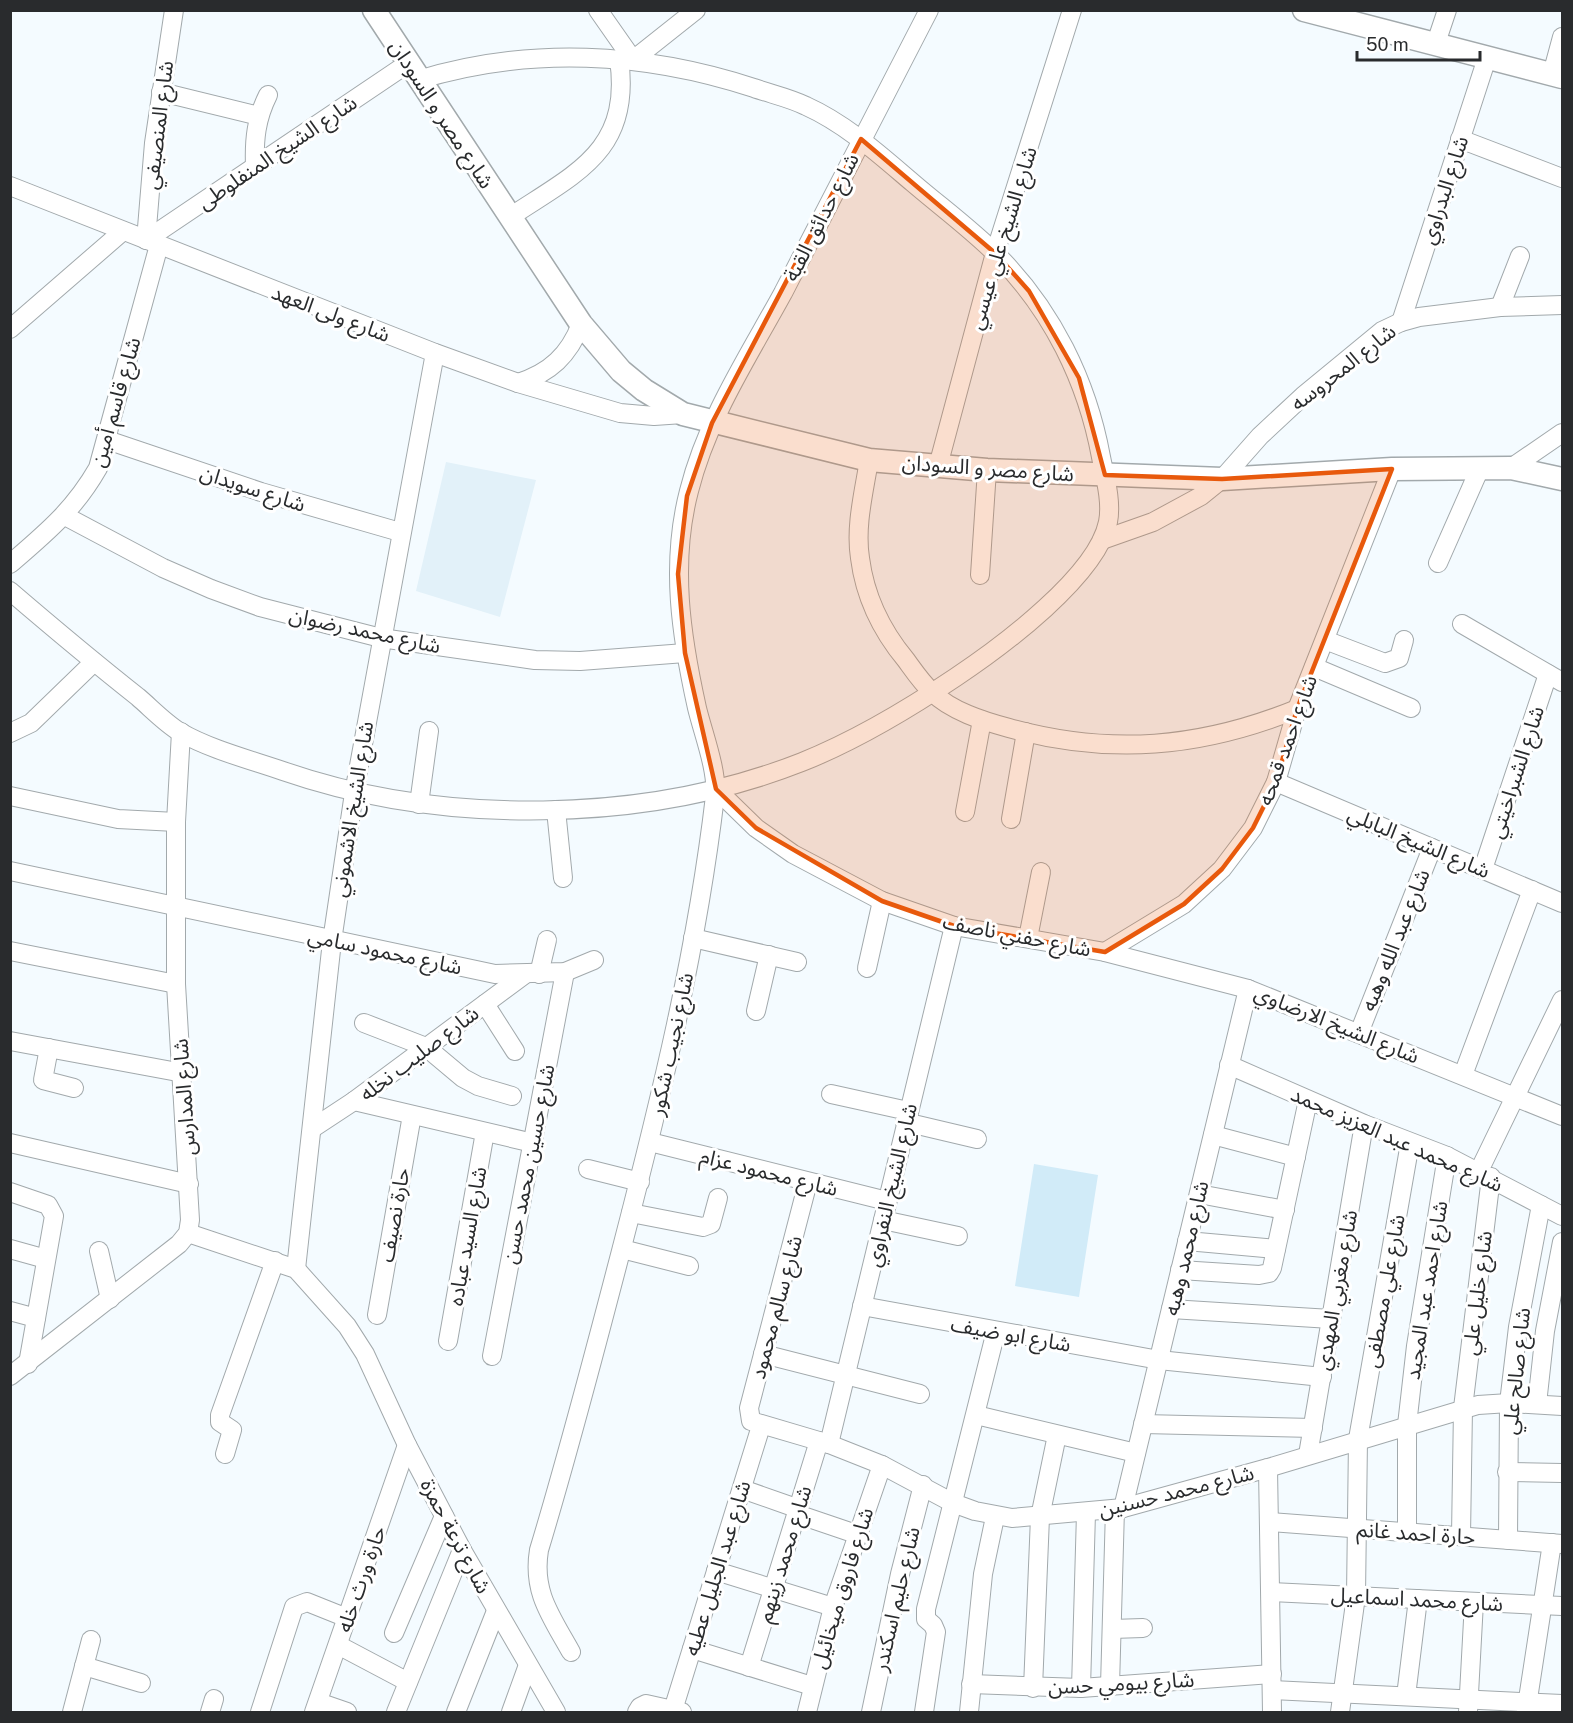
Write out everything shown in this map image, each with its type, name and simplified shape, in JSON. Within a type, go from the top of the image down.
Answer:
[{"type":"main road","name":"شارع مصر و السودان","points":[[374,10],[581,324],[621,370],[644,390],[683,414],[712,423],[869,459],[987,470],[1222,479],[1392,469],[1511,468],[1563,479]]},
{"type":"main road","points":[[1304,10],[1342,15],[1557,76]]},
{"type":"street","name":"شارع المنصيفي","points":[[152,242],[154,143],[174,10]]},
{"type":"street","points":[[510,217],[582,169],[608,140],[616,122],[626,60],[598,10]]},
{"type":"street","points":[[626,60],[696,10]]},
{"type":"street","name":"شارع حدائق القبة","points":[[712,423],[784,291],[929,10]]},
{"type":"street","name":"شارع الشيخ علي عيسي","points":[[938,466],[995,253],[1072,10]]},
{"type":"street","points":[[1436,43],[1447,10]]},
{"type":"street","points":[[1557,76],[1563,37]]},
{"type":"street","name":"شارع الشيخ المنفلوطى","points":[[152,242],[255,166],[413,72],[454,69],[497,61],[578,57],[626,60],[722,78],[807,106],[861,139],[995,253],[1029,291],[1057,333],[1095,425],[1105,475],[1109,511],[1102,540]]},
{"type":"street","name":"شارع البدراوي","points":[[1401,321],[1487,58]]},
{"type":"street","points":[[161,92],[259,116]]},
{"type":"street","points":[[255,166],[254,141],[259,116],[268,95]]},
{"type":"street","points":[[1460,139],[1563,178]]},
{"type":"street","name":"شارع ولى العهد","points":[[10,186],[435,353],[518,383],[620,413],[654,416],[683,414]]},
{"type":"street","points":[[10,329],[123,231]]},
{"type":"street","name":"شارع قاسم أمين","points":[[10,564],[65,516],[83,493],[98,468],[107,440],[152,242]]},
{"type":"street","points":[[1500,307],[1520,256]]},
{"type":"street","name":"شارع المحروسه","points":[[1102,540],[1154,522],[1201,496],[1222,479],[1260,436],[1303,396],[1382,331],[1401,321],[1500,307],[1563,305]]},
{"type":"street","points":[[518,383],[551,368],[569,348],[581,324]]},
{"type":"street","name":"شارع الشيخ الاشموني","points":[[296,1269],[332,941],[354,793],[400,532],[435,353]]},
{"type":"street","name":"شارع نجيب شكور","points":[[571,1652],[541,1598],[535,1571],[539,1550],[579,1418],[650,1142],[693,938],[716,789],[684,653],[679,614],[681,535],[695,467],[712,423]]},
{"type":"street","points":[[1511,468],[1563,433]]},
{"type":"street","name":"شارع سويدان","points":[[107,440],[261,492],[400,532]]},
{"type":"street","points":[[869,459],[859,525],[859,557],[866,589],[877,619],[894,646],[932,693],[982,720],[1026,732],[1092,744],[1134,746],[1176,743],[1258,724],[1297,709]]},
{"type":"street","points":[[1438,563],[1480,468]]},
{"type":"street","name":"شارع احمد قمحه","points":[[1105,952],[1184,904],[1222,869],[1253,828],[1276,782],[1297,709],[1392,469]]},
{"type":"street","points":[[980,575],[987,470]]},
{"type":"street","name":"شارع محمد رضوان","points":[[65,516],[163,568],[211,589],[260,607],[381,638],[535,660],[580,661],[684,653]]},
{"type":"street","points":[[10,591],[181,732],[258,762],[354,793],[419,804],[514,811],[556,810],[654,800],[716,789],[803,761],[879,725],[980,662],[1072,581],[1102,540]]},
{"type":"street","points":[[1462,624],[1555,678]]},
{"type":"street","points":[[1325,640],[1385,663],[1399,658],[1404,640]]},
{"type":"street","points":[[10,734],[32,723],[94,662]]},
{"type":"street","points":[[1314,667],[1412,708]]},
{"type":"street","name":"شارع الشبراخيتي","points":[[1483,869],[1555,678]]},
{"type":"street","points":[[965,812],[982,720]]},
{"type":"street","points":[[419,804],[429,731]]},
{"type":"street","name":"شارع المدارس","points":[[181,732],[176,822],[176,984],[189,1184],[188,1233]]},
{"type":"street","points":[[1011,819],[1026,732]]},
{"type":"street","name":"شارع الشيخ البابلي","points":[[1276,782],[1563,903]]},
{"type":"street","name":"شارع حفني ناصف","points":[[716,789],[756,828],[793,854],[882,901],[954,926],[1105,952]]},
{"type":"street","points":[[10,796],[117,819],[176,822]]},
{"type":"street","points":[[556,810],[563,878]]},
{"type":"street","name":"شارع عبد الله وهبه","points":[[1359,1033],[1432,848]]},
{"type":"street","name":"شارع محمود سامي","points":[[10,872],[175,904],[332,941],[495,974],[531,975],[565,972],[594,960]]},
{"type":"street","points":[[1028,938],[1041,872]]},
{"type":"street","points":[[1463,1075],[1532,890]]},
{"type":"street","points":[[867,968],[882,901]]},
{"type":"street","name":"شارع الشيخ النفراوي","points":[[824,1443],[846,1375],[954,926]]},
{"type":"street","points":[[693,938],[797,962]]},
{"type":"street","points":[[531,975],[547,940]]},
{"type":"street","points":[[10,951],[176,984]]},
{"type":"street","name":"شارع الشيخ الارضاوي","points":[[1105,952],[1248,989],[1563,1116]]},
{"type":"street","points":[[756,1011],[769,955]]},
{"type":"street","name":"شارع حسين محمد حسن","points":[[492,1356],[565,972]]},
{"type":"street","name":"شارع صليب نخله","points":[[312,1128],[354,1101],[485,1004],[531,975]]},
{"type":"street","name":"شارع محمد وهبه","points":[[1110,1686],[1119,1509],[1136,1453],[1248,989]]},
{"type":"street","name":"شارع خليل علي","points":[[1461,1536],[1463,1408],[1485,1174],[1517,1096],[1563,1000]]},
{"type":"street","points":[[485,1004],[515,1050]]},
{"type":"street","points":[[364,1023],[426,1047],[463,1078],[478,1086],[512,1096]]},
{"type":"street","points":[[11,1042],[183,1073]]},
{"type":"street","points":[[49,1048],[43,1080],[74,1088]]},
{"type":"street","name":"شارع محمد عبد العزيز محمد","points":[[1229,1065],[1364,1124],[1447,1156],[1563,1216]]},
{"type":"street","points":[[831,1094],[977,1139]]},
{"type":"street","points":[[1180,1270],[1259,1275],[1269,1273],[1272,1268],[1308,1100]]},
{"type":"street","points":[[354,1101],[533,1143]]},
{"type":"street","name":"حارة نصيف","points":[[377,1315],[412,1115]]},
{"type":"street","name":"شارع مغربي المهدي","points":[[1308,1455],[1364,1124]]},
{"type":"street","name":"شارع السيد عباده","points":[[448,1341],[485,1132]]},
{"type":"street","points":[[1213,1135],[1296,1157]]},
{"type":"street","name":"شارع محمود عزام","points":[[650,1142],[887,1201]]},
{"type":"street","points":[[10,1143],[189,1184]]},
{"type":"street","name":"شارع علي مصطفى","points":[[1340,1713],[1356,1596],[1358,1439],[1410,1143]]},
{"type":"street","name":"شارع احمد عبد المجيد","points":[[1407,1532],[1407,1425],[1416,1346],[1447,1156]]},
{"type":"street","points":[[588,1169],[640,1182]]},
{"type":"street","name":"شارع سالم محمود","points":[[761,1426],[751,1421],[749,1408],[808,1182]]},
{"type":"street","points":[[10,1192],[48,1205],[54,1216],[28,1364]]},
{"type":"street","points":[[1199,1194],[1285,1210]]},
{"type":"street","points":[[632,1213],[703,1227],[711,1224],[718,1198]]},
{"type":"street","name":"شارع صالح علي","points":[[1508,1540],[1509,1402],[1518,1327],[1541,1205]]},
{"type":"street","points":[[883,1220],[958,1236]]},
{"type":"street","points":[[10,1377],[179,1244],[188,1233],[296,1269]]},
{"type":"street","points":[[1187,1241],[1276,1249]]},
{"type":"street","points":[[1537,1404],[1554,1332],[1563,1242]]},
{"type":"street","points":[[10,1248],[46,1259]]},
{"type":"street","points":[[622,1249],[689,1266]]},
{"type":"street","points":[[99,1251],[110,1299]]},
{"type":"street","points":[[225,1454],[232,1430],[220,1422],[220,1416],[275,1261]]},
{"type":"street","name":"شارع ترعة حمزة","points":[[296,1269],[347,1326],[364,1354],[407,1445],[462,1550],[555,1712]]},
{"type":"street","name":"شارع ابو ضيف","points":[[862,1306],[1159,1360],[1322,1377]]},
{"type":"street","points":[[1171,1309],[1331,1319]]},
{"type":"street","points":[[10,1311],[36,1317]]},
{"type":"street","points":[[924,1713],[936,1632],[933,1625],[926,1620],[926,1609],[996,1331]]},
{"type":"street","points":[[764,1354],[920,1394]]},
{"type":"street","name":"شارع محمد حسنين","points":[[761,1426],[824,1443],[882,1465],[953,1503],[995,1517],[1040,1516],[1119,1509],[1268,1468],[1463,1408],[1509,1402],[1563,1406]]},
{"type":"street","points":[[976,1416],[1136,1453]]},
{"type":"street","points":[[1143,1424],[1313,1428]]},
{"type":"street","name":"شارع عبد الجليل عطيه","points":[[677,1711],[692,1649],[761,1426]]},
{"type":"street","points":[[1033,1688],[1040,1516],[1057,1435]]},
{"type":"street","name":"شارع محمد زينهم","points":[[749,1666],[798,1511],[824,1443]]},
{"type":"street","name":"حارة ورث خله","points":[[316,1707],[407,1445]]},
{"type":"street","name":"شارع فاروق ميخائيل","points":[[807,1713],[833,1607],[856,1534],[882,1465]]},
{"type":"street","points":[[1268,1468],[1272,1713]]},
{"type":"street","points":[[1507,1472],[1563,1473]]},
{"type":"street","name":"شارع حليم اسكندر","points":[[871,1713],[895,1596],[923,1485]]},
{"type":"street","points":[[742,1489],[856,1534]]},
{"type":"street","points":[[1081,1688],[1086,1513]]},
{"type":"street","points":[[394,1633],[444,1516]]},
{"type":"street","points":[[969,1713],[983,1574],[995,1517]]},
{"type":"street","name":"حارة احمد غانم","points":[[1270,1522],[1557,1543]]},
{"type":"street","points":[[1527,1707],[1542,1605],[1557,1543]]},
{"type":"street","points":[[396,1713],[462,1550]]},
{"type":"street","points":[[716,1571],[833,1607]]},
{"type":"street","name":"شارع محمد اسماعيل","points":[[1271,1592],[1563,1606]]},
{"type":"street","points":[[1406,1696],[1418,1599]]},
{"type":"street","points":[[260,1713],[294,1607],[307,1602],[347,1618]]},
{"type":"street","points":[[1469,1706],[1474,1602]]},
{"type":"street","points":[[456,1713],[496,1611]]},
{"type":"street","points":[[1083,1621],[1112,1622],[1143,1628]]},
{"type":"street","points":[[72,1713],[91,1640]]},
{"type":"street","points":[[338,1645],[408,1682]]},
{"type":"street","points":[[692,1649],[812,1686]]},
{"type":"street","points":[[511,1713],[528,1665]]},
{"type":"street","points":[[84,1666],[141,1683]]},
{"type":"street","name":"شارع بيومي حسن","points":[[971,1684],[1081,1688],[1272,1682],[1342,1693],[1406,1696],[1469,1706],[1527,1707],[1563,1704]]},
{"type":"street","points":[[639,1710],[646,1704],[677,1711]]},
{"type":"street","points":[[316,1707],[347,1713]]},
{"type":"highlighted area","points":[[861,139],[995,253],[1029,291],[1079,378],[1105,475],[1222,479],[1392,469],[1297,709],[1276,782],[1253,828],[1222,869],[1184,904],[1105,952],[954,926],[882,901],[756,828],[716,789],[685,653],[678,574],[687,496],[712,423]]},
{"type":"shaded area","points":[[446,462],[536,480],[500,617],[416,591]]},
{"type":"shaded area","points":[[1034,1164],[1098,1175],[1079,1297],[1015,1286]]}]
